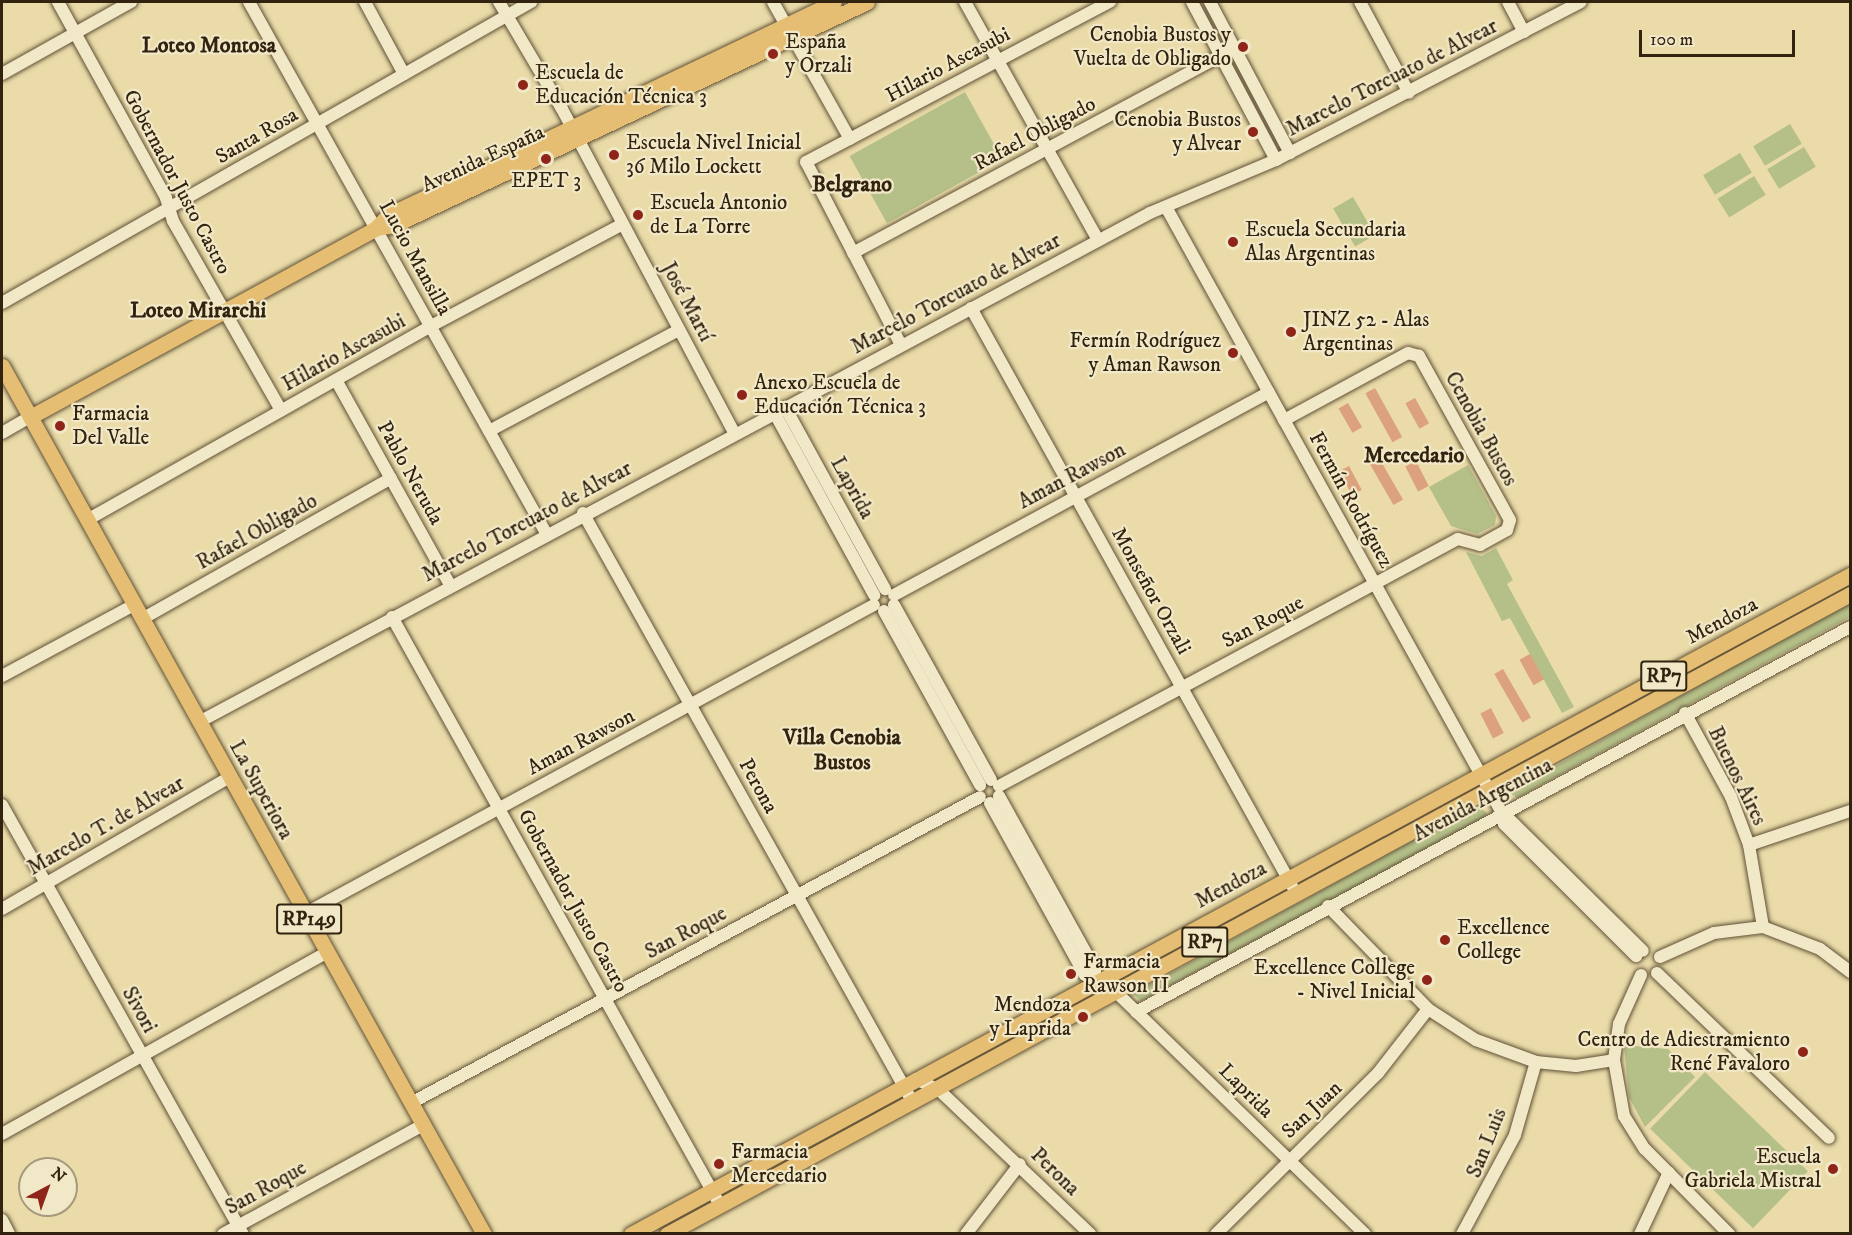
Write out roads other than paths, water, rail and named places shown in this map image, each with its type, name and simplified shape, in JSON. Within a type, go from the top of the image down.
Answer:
[{"type":"main road","name":"Avenida España","points":[[790,30],[834,2]]},
{"type":"main road","name":"Avenida España","points":[[30,417],[376,228],[394,225],[574,132],[790,30],[867,2]]},
{"type":"main road","name":"La Superiora","points":[[2,366],[484,1233]]},
{"type":"main road","name":"Mendoza","points":[[631,1233],[654,1227],[712,1190],[903,1083],[947,1062],[1849,578]]},
{"type":"main road","name":"Mendoza","points":[[668,1233],[1851,594]]},
{"type":"street","name":"Gobernador Justo Castro","points":[[58,2],[223,310],[281,410]]},
{"type":"street","points":[[2,74],[131,2]]},
{"type":"street","name":"Lucio Mansilla","points":[[249,2],[546,533]]},
{"type":"street","points":[[365,2],[405,74]]},
{"type":"street","name":"José Martí","points":[[499,2],[574,132],[734,433]]},
{"type":"street","name":"Santa Rosa","points":[[2,303],[531,2]]},
{"type":"street","points":[[773,2],[850,139]]},
{"type":"street","points":[[965,2],[1098,240]]},
{"type":"street","name":"Hilario Ascasubi","points":[[853,253],[806,162],[1110,2]]},
{"type":"street","points":[[1192,2],[1276,160]]},
{"type":"street","points":[[1210,2],[1290,153]]},
{"type":"street","points":[[1360,2],[1409,93]]},
{"type":"street","points":[[1508,2],[1524,32]]},
{"type":"street","name":"Marcelo Torcuato de Alvear","points":[[199,722],[583,513],[1098,240],[1166,207],[1276,160],[1581,2]]},
{"type":"street","name":"Rafael Obligado","points":[[853,253],[1235,48]]},
{"type":"street","name":"Fermín Rodríguez","points":[[1166,207],[1502,811],[1640,953]]},
{"type":"street","name":"Hilario Ascasubi","points":[[87,520],[431,326],[623,224]]},
{"type":"street","points":[[853,253],[901,345]]},
{"type":"street","name":"Monseñor Orzali","points":[[971,308],[1296,894]]},
{"type":"street","points":[[489,431],[679,330]]},
{"type":"street","name":"Cenobia Bustos","points":[[1284,420],[1408,353],[1419,356],[1510,520]]},
{"type":"street","name":"Pablo Neruda","points":[[336,380],[450,585]]},
{"type":"street","name":"Aman Rawson","points":[[306,913],[1269,392]]},
{"type":"street","name":"Laprida","points":[[779,409],[990,791],[1085,975],[1115,991],[1365,1233]]},
{"type":"street","name":"Avenida España","points":[[2,433],[30,417]]},
{"type":"street","name":"Rafael Obligado","points":[[2,676],[138,612],[390,478]]},
{"type":"street","name":"Perona","points":[[583,513],[912,1101]]},
{"type":"street","name":"San Roque","points":[[411,1103],[1458,539],[1480,545],[1507,530],[1510,520]]},
{"type":"street","name":"Gobernador Justo Castro","points":[[392,617],[720,1205]]},
{"type":"street","name":"Avenida Argentina","points":[[1136,1012],[1502,811],[1851,627]]},
{"type":"street","name":"Buenos Aires","points":[[1685,713],[1731,797],[1749,845],[1763,927]]},
{"type":"street","name":"Marcelo T. de Alvear","points":[[2,909],[230,777]]},
{"type":"street","name":"Sivori","points":[[2,805],[241,1229]]},
{"type":"street","points":[[1749,845],[1851,811]]},
{"type":"street","points":[[1328,906],[1428,1009],[1476,1040],[1536,1062],[1576,1065],[1614,1060]]},
{"type":"street","points":[[1641,975],[1635,968],[1640,953],[1660,957],[1714,933],[1763,927],[1820,949],[1851,972]]},
{"type":"street","points":[[2,1134],[141,1053],[327,952]]},
{"type":"street","points":[[1657,973],[1660,957]]},
{"type":"street","points":[[1641,975],[1657,973]]},
{"type":"street","points":[[1657,973],[1829,1138]]},
{"type":"street","points":[[1641,975],[1619,1024],[1614,1060],[1624,1116],[1645,1149],[1729,1233]]},
{"type":"street","name":"San Juan","points":[[1216,1233],[1287,1159],[1378,1074],[1428,1009]]},
{"type":"street","points":[[938,1088],[947,1062]]},
{"type":"street","name":"San Luis","points":[[1462,1233],[1515,1135],[1536,1062]]},
{"type":"street","points":[[889,1113],[903,1083]]},
{"type":"street","name":"Perona","points":[[903,1083],[938,1088],[1020,1164],[1084,1231]]},
{"type":"street","name":"San Roque","points":[[223,1233],[241,1229],[423,1125]]},
{"type":"street","points":[[966,1233],[1020,1164]]},
{"type":"street","points":[[1640,1233],[1668,1172]]},
{"type":"street","points":[[2,1220],[9,1233]]},
{"type":"place","name":"Cenobia Bustos y Vuelta de Obligado","points":[[1243,47]]},
{"type":"place","name":"España y Orzali","points":[[773,54]]},
{"type":"place","name":"Escuela de Educación Técnica 3","points":[[523,85]]},
{"type":"place","name":"Cenobia Bustos y Alvear","points":[[1253,132]]},
{"type":"place","name":"Escuela Nivel Inicial 36 Milo Lockett","points":[[614,155]]},
{"type":"place","name":"EPET 3","points":[[546,159]]},
{"type":"place","name":"Escuela Antonio de La Torre","points":[[638,215]]},
{"type":"place","name":"Escuela Secundaria Alas Argentinas","points":[[1233,242]]},
{"type":"place","name":"JINZ 52 - Alas Argentinas","points":[[1291,332]]},
{"type":"place","name":"Fermín Rodríguez y Aman Rawson","points":[[1233,353]]},
{"type":"place","name":"Anexo Escuela de Educación Técnica 3","points":[[742,395]]},
{"type":"place","name":"Farmacia Del Valle","points":[[60,426]]},
{"type":"place","name":"Excellence College","points":[[1445,940]]},
{"type":"place","name":"Farmacia Rawson II","points":[[1071,974]]},
{"type":"place","name":"Excellence College - Nivel Inicial","points":[[1427,980]]},
{"type":"place","name":"Mendoza y Laprida","points":[[1083,1017]]},
{"type":"place","name":"Centro de Adiestramiento René Favaloro","points":[[1803,1052]]},
{"type":"place","name":"Farmacia Mercedario","points":[[719,1164]]},
{"type":"place","name":"Escuela Gabriela Mistral","points":[[1833,1169]]},
{"type":"district","name":"Loteo Montosa","points":[[209,46]]},
{"type":"district","name":"Belgrano","points":[[852,185]]},
{"type":"district","name":"Loteo Mirarchi","points":[[198,311]]},
{"type":"district","name":"Mercedario","points":[[1414,456]]},
{"type":"district","name":"Villa Cenobia Bustos","points":[[842,750]]}]
